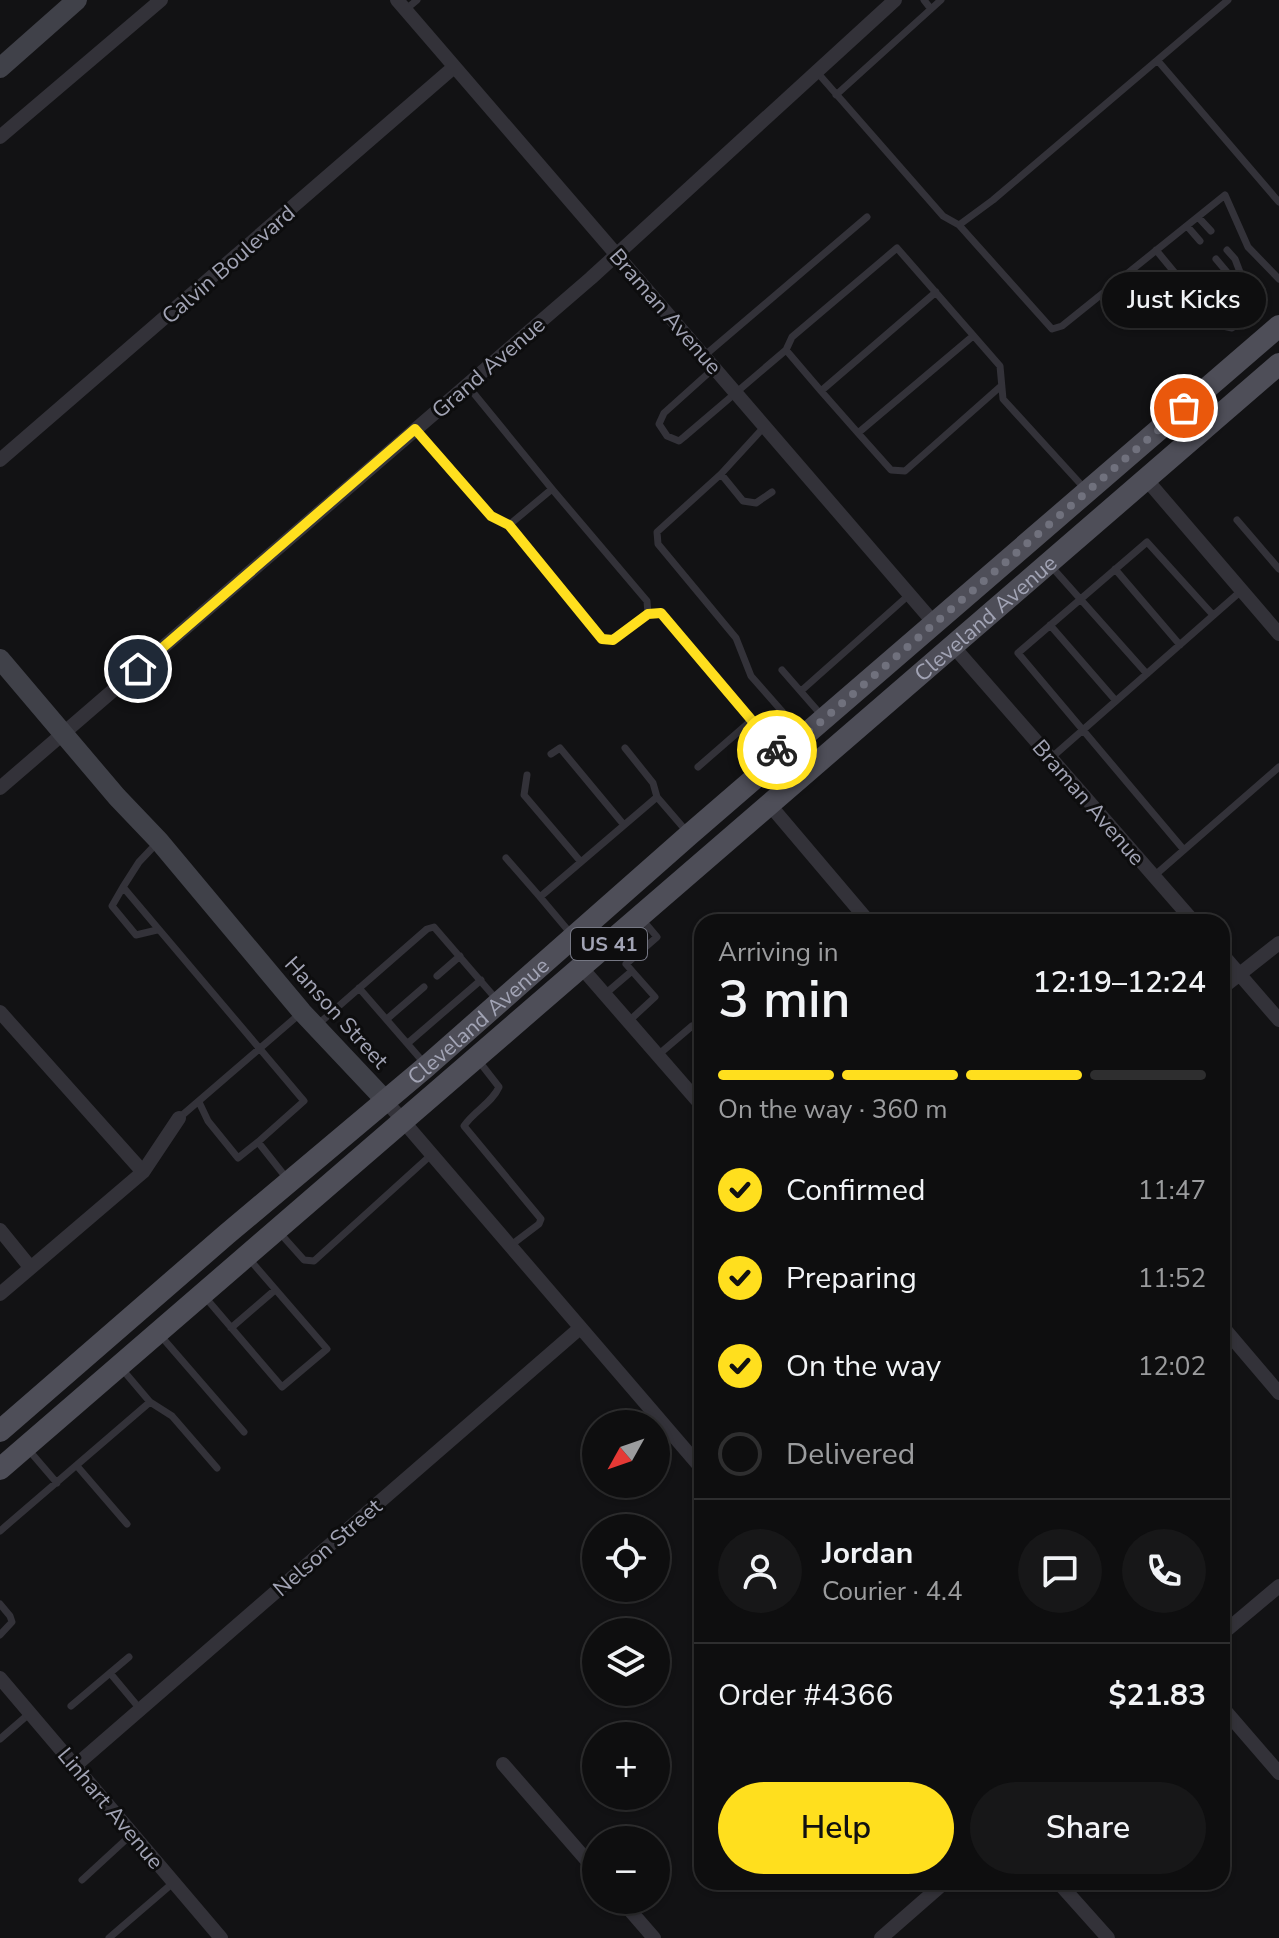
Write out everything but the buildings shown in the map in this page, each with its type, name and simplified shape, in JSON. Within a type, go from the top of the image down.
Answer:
[{"type":"main road","name":"Cleveland Avenue","points":[[0,1431],[427,1066],[781,755],[1279,326]]},
{"type":"main road","name":"Cleveland Avenue","points":[[0,1469],[1279,364]]},
{"type":"main road","points":[[953,646],[960,618],[985,580]]},
{"type":"main road","points":[[903,689],[925,651],[934,623]]},
{"type":"street","points":[[0,68],[77,0]]},
{"type":"street","points":[[0,137],[161,0]]},
{"type":"street","name":"Grand Avenue","points":[[0,788],[617,254],[895,0]]},
{"type":"street","name":"Braman Avenue","points":[[401,5],[934,623]]},
{"type":"street","name":"Calvin Boulevard","points":[[0,460],[454,67]]},
{"type":"street","points":[[1146,479],[1279,633]]},
{"type":"street","name":"Braman Avenue","points":[[953,646],[1187,914]]},
{"type":"street","name":"Hanson Street","points":[[0,659],[159,841],[309,1020],[385,1100],[694,1460]]},
{"type":"street","points":[[769,804],[862,914]]},
{"type":"street","points":[[1230,981],[1279,943]]},
{"type":"street","points":[[1230,963],[1279,1020]]},
{"type":"street","points":[[581,967],[694,1097]]},
{"type":"street","points":[[0,1012],[143,1172]]},
{"type":"street","points":[[0,1294],[143,1172],[179,1118]]},
{"type":"street","points":[[0,1230],[30,1267]]},
{"type":"street","name":"Nelson Street","points":[[75,1766],[580,1328]]},
{"type":"street","points":[[1230,1335],[1279,1393]]},
{"type":"street","points":[[1230,1627],[1279,1586]]},
{"type":"street","name":"Linhart Avenue","points":[[0,1678],[221,1938]]},
{"type":"street","points":[[1230,1716],[1279,1773]]},
{"type":"street","points":[[503,1764],[582,1855]]},
{"type":"street","points":[[881,1938],[936,1890]]},
{"type":"street","points":[[1065,1890],[1108,1938]]},
{"type":"street","points":[[633,1914],[654,1938]]},
{"type":"lane","points":[[401,5],[417,0]]},
{"type":"lane","points":[[924,0],[931,9]]},
{"type":"lane","points":[[836,95],[941,0]]},
{"type":"lane","points":[[959,225],[993,200],[1228,0]]},
{"type":"lane","points":[[1158,61],[1279,202]]},
{"type":"lane","points":[[816,71],[943,216],[959,225],[1052,329],[1062,326],[1225,195],[1248,247],[1279,279]]},
{"type":"lane","points":[[704,356],[867,217]]},
{"type":"lane","points":[[1198,217],[1211,231]]},
{"type":"lane","points":[[1187,226],[1200,241]]},
{"type":"lane","points":[[715,367],[664,413],[659,424],[667,436],[679,441],[786,350],[792,337],[897,248],[1000,366],[1003,399],[1087,492]]},
{"type":"lane","points":[[1156,250],[1218,325],[1239,326],[1258,309],[1216,259]]},
{"type":"lane","points":[[1227,250],[1235,259],[1250,299]]},
{"type":"lane","points":[[1113,284],[1139,314]]},
{"type":"lane","points":[[821,391],[936,292]]},
{"type":"lane","points":[[858,433],[973,336]]},
{"type":"lane","points":[[786,350],[891,470],[905,471],[1001,386]]},
{"type":"lane","points":[[467,385],[647,601],[648,614]]},
{"type":"lane","points":[[765,426],[721,474],[657,532],[658,544],[736,638],[751,676],[803,736]]},
{"type":"lane","points":[[415,429],[491,516],[509,525],[602,639],[613,640],[648,614],[661,613],[781,755]]},
{"type":"lane","points":[[721,474],[743,501],[756,503],[772,492]]},
{"type":"lane","points":[[509,525],[552,489]]},
{"type":"lane","points":[[1237,520],[1279,569]]},
{"type":"lane","points":[[1184,850],[1018,653],[1147,542],[1213,615]]},
{"type":"lane","points":[[1049,563],[1147,674]]},
{"type":"lane","points":[[1115,569],[1180,645]]},
{"type":"lane","points":[[1051,758],[1241,591]]},
{"type":"lane","points":[[801,691],[910,594]]},
{"type":"lane","points":[[1050,625],[1116,701]]},
{"type":"lane","points":[[782,670],[824,719]]},
{"type":"lane","points":[[698,767],[752,720]]},
{"type":"lane","points":[[551,754],[560,748],[624,825]]},
{"type":"lane","points":[[625,748],[653,783],[657,797],[689,835]]},
{"type":"lane","points":[[1154,876],[1279,767]]},
{"type":"lane","points":[[527,775],[524,795],[581,862]]},
{"type":"lane","points":[[540,897],[657,797]]},
{"type":"lane","points":[[157,930],[136,935],[112,906],[139,862],[159,841]]},
{"type":"lane","points":[[506,858],[573,936]]},
{"type":"lane","points":[[123,887],[304,1101],[238,1158],[208,1121],[199,1102]]},
{"type":"lane","points":[[629,1021],[655,997],[626,964],[657,937],[640,916]]},
{"type":"lane","points":[[179,1118],[259,1049],[359,988],[427,929],[434,927],[499,1002]]},
{"type":"lane","points":[[442,975],[460,956]]},
{"type":"lane","points":[[605,994],[632,971]]},
{"type":"lane","points":[[408,1043],[460,994],[481,980]]},
{"type":"lane","points":[[359,988],[427,1066]]},
{"type":"lane","points":[[387,1019],[408,1006],[424,990]]},
{"type":"lane","points":[[658,1055],[692,1026],[694,1028]]},
{"type":"lane","points":[[477,1059],[499,1087],[496,1095],[464,1126],[541,1219],[539,1224],[510,1246]]},
{"type":"lane","points":[[258,1142],[290,1182]]},
{"type":"lane","points":[[278,1231],[304,1260],[314,1261],[431,1155]]},
{"type":"lane","points":[[203,1295],[282,1387],[327,1349],[247,1257]]},
{"type":"lane","points":[[231,1328],[275,1290]]},
{"type":"lane","points":[[159,1334],[244,1432]]},
{"type":"lane","points":[[120,1367],[150,1402],[172,1416],[217,1468]]},
{"type":"lane","points":[[0,1531],[150,1402]]},
{"type":"lane","points":[[26,1447],[57,1483]]},
{"type":"lane","points":[[77,1466],[127,1524]]},
{"type":"lane","points":[[0,1604],[12,1622],[0,1635]]},
{"type":"lane","points":[[71,1706],[129,1657]]},
{"type":"lane","points":[[110,1673],[140,1709]]},
{"type":"lane","points":[[0,1739],[30,1713]]},
{"type":"lane","points":[[82,1880],[132,1834]]},
{"type":"lane","points":[[109,1938],[174,1882]]},
{"type":"way so far","points":[[777,750],[781,755],[824,719],[1184,408]]},
{"type":"place","name":"Just Kicks","points":[[1184,408]]},
{"type":"route","points":[[138,669],[415,429],[491,516],[509,525],[602,639],[613,640],[648,614],[661,613],[777,750]]}]
